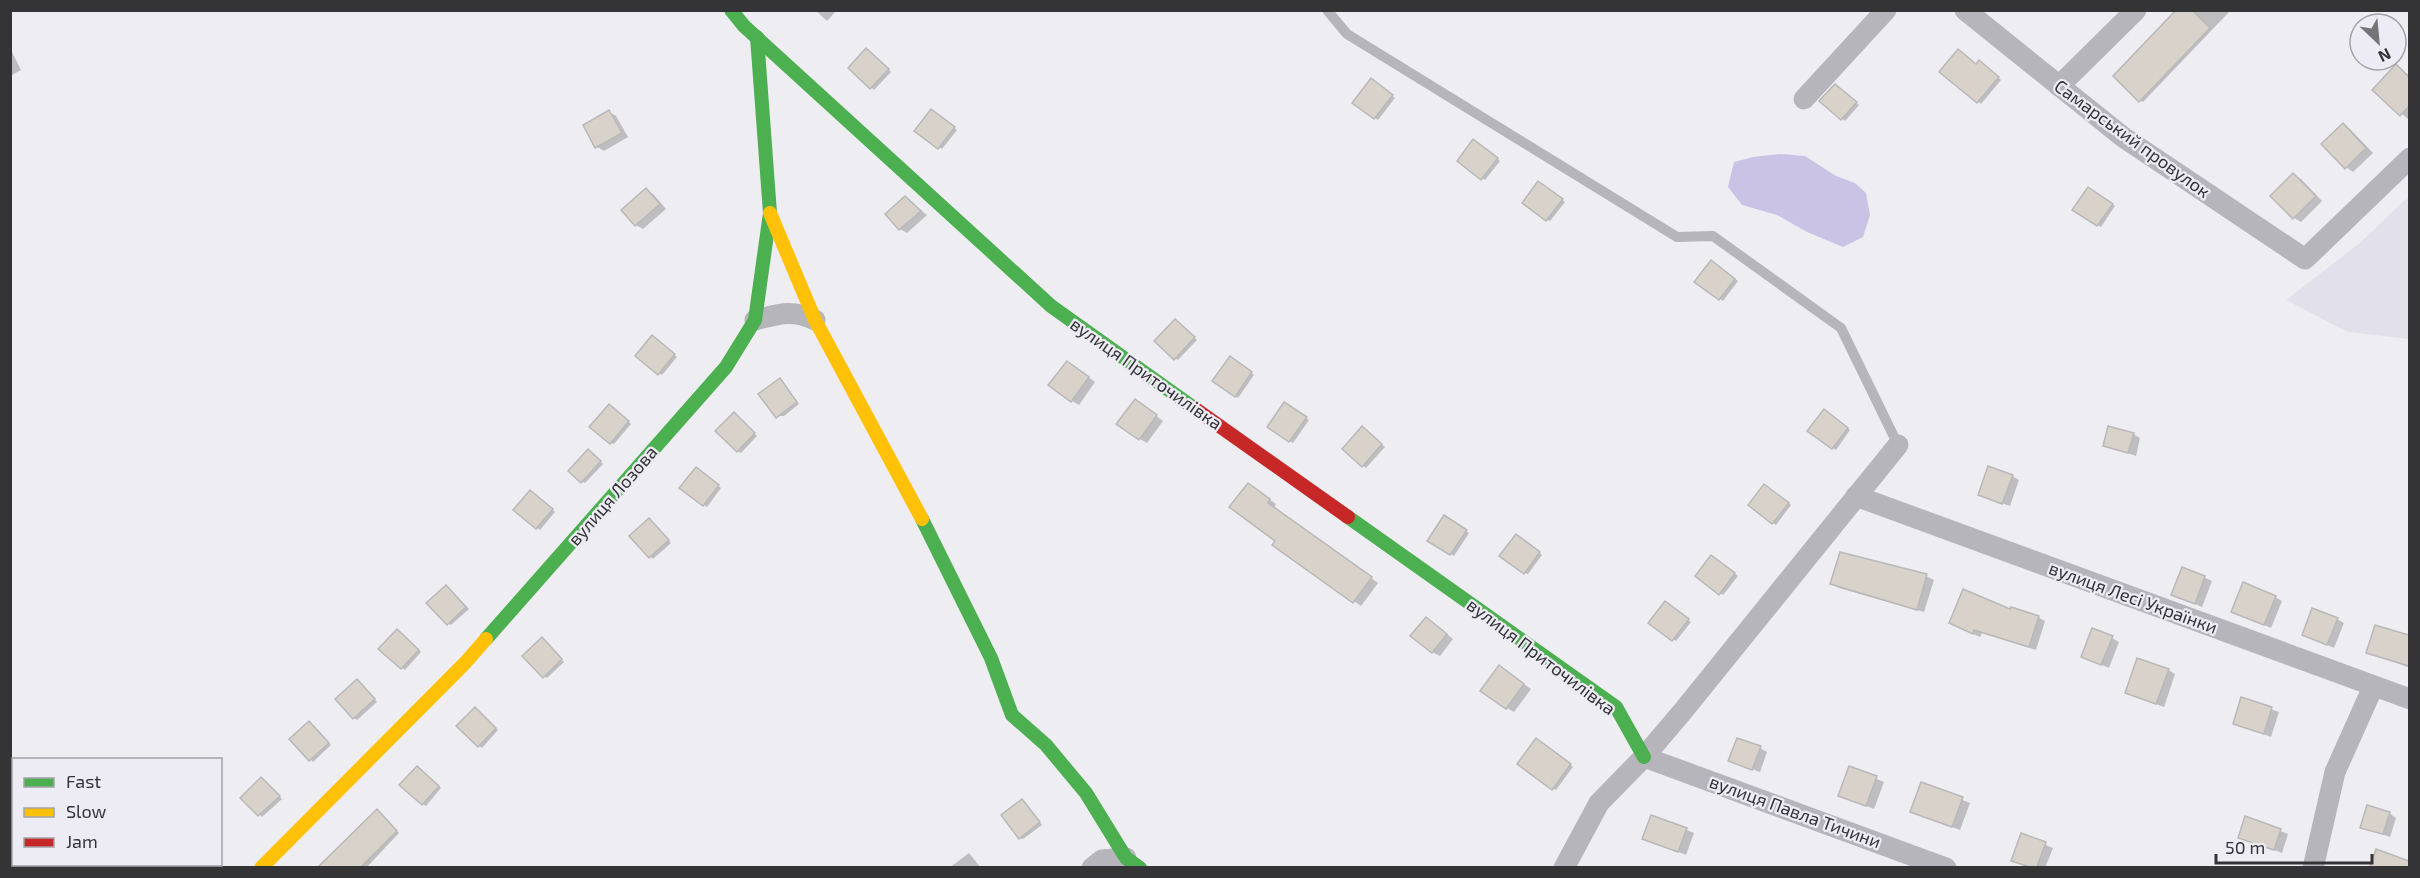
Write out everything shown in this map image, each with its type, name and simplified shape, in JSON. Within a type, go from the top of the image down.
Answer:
[{"type":"street","name":"вулиця Приточилівка","points":[[731,10],[757,37],[1051,306],[1616,708],[1644,757]]},
{"type":"street","points":[[1804,99],[1886,10]]},
{"type":"street","name":"Самарський провулок","points":[[1965,10],[2123,136],[2305,259],[2409,158]]},
{"type":"street","points":[[2059,87],[2136,10]]},
{"type":"street","name":"вулиця Лозова","points":[[261,867],[465,663],[726,367],[755,320],[770,213],[757,37]]},
{"type":"street","points":[[770,213],[815,320],[902,478],[991,658],[1012,715],[1046,745],[1086,793],[1133,863]]},
{"type":"street","points":[[755,320],[781,313],[801,313],[815,320]]},
{"type":"street","points":[[1564,867],[1599,803],[1644,757],[1898,445]]},
{"type":"street","name":"вулиця Лесі Українки","points":[[1856,496],[2409,699]]},
{"type":"street","points":[[2313,867],[2335,772],[2373,687]]},
{"type":"street","name":"вулиця Павла Тичини","points":[[1644,757],[1946,867]]},
{"type":"street","points":[[1092,867],[1102,861],[1133,863]]},
{"type":"lane","points":[[1326,10],[1347,34],[1677,237],[1713,236],[1841,328],[1898,445]]},
{"type":"shaded area","points":[[1781,154],[1805,156],[1836,176],[1855,183],[1866,193],[1870,215],[1863,237],[1843,247],[1807,232],[1777,215],[1742,205],[1728,187],[1734,162]]},
{"type":"shaded area","points":[[2409,196],[2409,339],[2348,332],[2286,300],[2360,243]]},
{"type":"building","points":[[2176,10],[2192,10],[2210,28],[2139,102],[2113,76]]},
{"type":"building","points":[[866,48],[889,69],[870,89],[848,68]]},
{"type":"building","points":[[1958,49],[1976,64],[1979,60],[1999,77],[1977,103],[1939,72]]},
{"type":"building","points":[[2389,72],[2404,72],[2409,77],[2409,106],[2400,116],[2372,90]]},
{"type":"building","points":[[1371,78],[1393,95],[1374,119],[1352,103]]},
{"type":"building","points":[[1835,84],[1857,102],[1841,120],[1819,101]]},
{"type":"building","points":[[931,109],[955,127],[938,149],[914,131]]},
{"type":"building","points":[[609,110],[622,133],[595,148],[583,125]]},
{"type":"building","points":[[2343,123],[2366,148],[2345,169],[2321,144]]},
{"type":"building","points":[[1473,139],[1498,158],[1481,180],[1457,161]]},
{"type":"building","points":[[2293,173],[2316,196],[2293,219],[2270,196]]},
{"type":"building","points":[[1538,181],[1563,199],[1546,221],[1522,203]]},
{"type":"building","points":[[2088,187],[2113,204],[2097,226],[2072,210]]},
{"type":"building","points":[[646,188],[660,204],[635,226],[621,210]]},
{"type":"building","points":[[905,196],[921,211],[899,230],[885,214]]},
{"type":"building","points":[[1711,260],[1735,279],[1719,300],[1694,282]]},
{"type":"building","points":[[1175,319],[1195,337],[1174,360],[1154,341]]},
{"type":"building","points":[[652,335],[675,354],[658,375],[635,356]]},
{"type":"building","points":[[1230,356],[1252,372],[1235,397],[1212,381]]},
{"type":"building","points":[[1067,361],[1089,377],[1071,402],[1048,385]]},
{"type":"building","points":[[780,378],[797,402],[776,418],[758,394]]},
{"type":"building","points":[[1135,399],[1157,415],[1139,440],[1116,424]]},
{"type":"building","points":[[1284,402],[1307,417],[1289,442],[1267,427]]},
{"type":"building","points":[[609,404],[629,421],[610,444],[589,427]]},
{"type":"building","points":[[1824,409],[1848,428],[1832,449],[1807,431]]},
{"type":"building","points":[[734,412],[755,433],[737,452],[715,431]]},
{"type":"building","points":[[1362,426],[1382,444],[1362,467],[1342,449]]},
{"type":"building","points":[[2108,426],[2134,433],[2128,453],[2103,446]]},
{"type":"building","points":[[588,449],[601,461],[581,483],[568,471]]},
{"type":"building","points":[[1988,466],[2013,475],[2002,504],[1978,495]]},
{"type":"building","points":[[696,467],[719,485],[703,506],[679,488]]},
{"type":"building","points":[[1248,483],[1270,499],[1268,503],[1372,577],[1353,603],[1272,545],[1275,541],[1229,507]]},
{"type":"building","points":[[1764,484],[1789,503],[1772,524],[1748,505]]},
{"type":"building","points":[[530,490],[553,509],[536,529],[513,510]]},
{"type":"building","points":[[1444,515],[1467,530],[1450,555],[1427,541]]},
{"type":"building","points":[[649,518],[669,540],[649,558],[629,536]]},
{"type":"building","points":[[1516,534],[1540,552],[1524,574],[1499,556]]},
{"type":"building","points":[[1840,552],[1927,574],[1917,610],[1830,584]]},
{"type":"building","points":[[1711,555],[1735,573],[1719,595],[1695,576]]},
{"type":"building","points":[[2182,567],[2205,576],[2195,604],[2171,595]]},
{"type":"building","points":[[2243,582],[2276,596],[2264,625],[2231,612]]},
{"type":"building","points":[[446,585],[466,607],[447,625],[426,603]]},
{"type":"building","points":[[1963,589],[2010,609],[2011,607],[2039,616],[2029,647],[1974,630],[1973,634],[1949,623]]},
{"type":"building","points":[[1665,601],[1689,619],[1672,641],[1648,623]]},
{"type":"building","points":[[2312,608],[2338,618],[2327,645],[2302,635]]},
{"type":"building","points":[[1426,617],[1447,634],[1432,653],[1410,636]]},
{"type":"building","points":[[2375,625],[2409,635],[2409,666],[2366,653]]},
{"type":"building","points":[[2092,628],[2113,636],[2101,665],[2081,657]]},
{"type":"building","points":[[397,629],[419,650],[401,669],[378,649]]},
{"type":"building","points":[[542,637],[562,659],[543,678],[522,656]]},
{"type":"building","points":[[2137,658],[2169,669],[2156,704],[2125,693]]},
{"type":"building","points":[[1499,665],[1524,684],[1506,709],[1480,691]]},
{"type":"building","points":[[357,679],[375,699],[353,719],[335,699]]},
{"type":"building","points":[[2241,697],[2272,707],[2264,734],[2233,724]]},
{"type":"building","points":[[475,707],[496,728],[478,747],[456,726]]},
{"type":"building","points":[[309,721],[329,743],[309,761],[289,739]]},
{"type":"building","points":[[1536,738],[1571,764],[1552,790],[1517,764]]},
{"type":"building","points":[[1737,738],[1761,746],[1752,770],[1728,761]]},
{"type":"building","points":[[417,766],[439,786],[422,805],[399,785]]},
{"type":"building","points":[[1849,766],[1877,776],[1866,806],[1838,796]]},
{"type":"building","points":[[261,777],[280,796],[258,816],[240,798]]},
{"type":"building","points":[[1921,782],[1963,797],[1952,827],[1910,812]]},
{"type":"building","points":[[1022,799],[1040,822],[1019,839],[1001,815]]},
{"type":"building","points":[[2367,805],[2390,812],[2383,834],[2360,828]]},
{"type":"building","points":[[377,809],[397,831],[361,867],[318,867]]},
{"type":"building","points":[[1651,815],[1687,828],[1678,852],[1642,839]]},
{"type":"building","points":[[2245,816],[2281,829],[2274,850],[2238,838]]},
{"type":"building","points":[[2021,833],[2046,842],[2037,867],[2011,861]]},
{"type":"building","points":[[2376,849],[2409,861],[2409,867],[2370,867]]},
{"type":"traffic: fast","points":[[731,10],[744,26],[1051,306],[1194,408]]},
{"type":"traffic: fast","points":[[486,639],[726,367],[755,320],[770,213],[757,37]]},
{"type":"traffic: fast","points":[[1348,517],[1616,707],[1644,757]]},
{"type":"traffic: fast","points":[[922,519],[991,658],[1012,715],[1046,745],[1086,793],[1126,858],[1140,868]]},
{"type":"traffic: slow","points":[[770,213],[815,320],[922,519]]},
{"type":"traffic: slow","points":[[261,868],[465,663],[486,639]]},
{"type":"traffic: jam","points":[[1194,408],[1348,517]]}]
